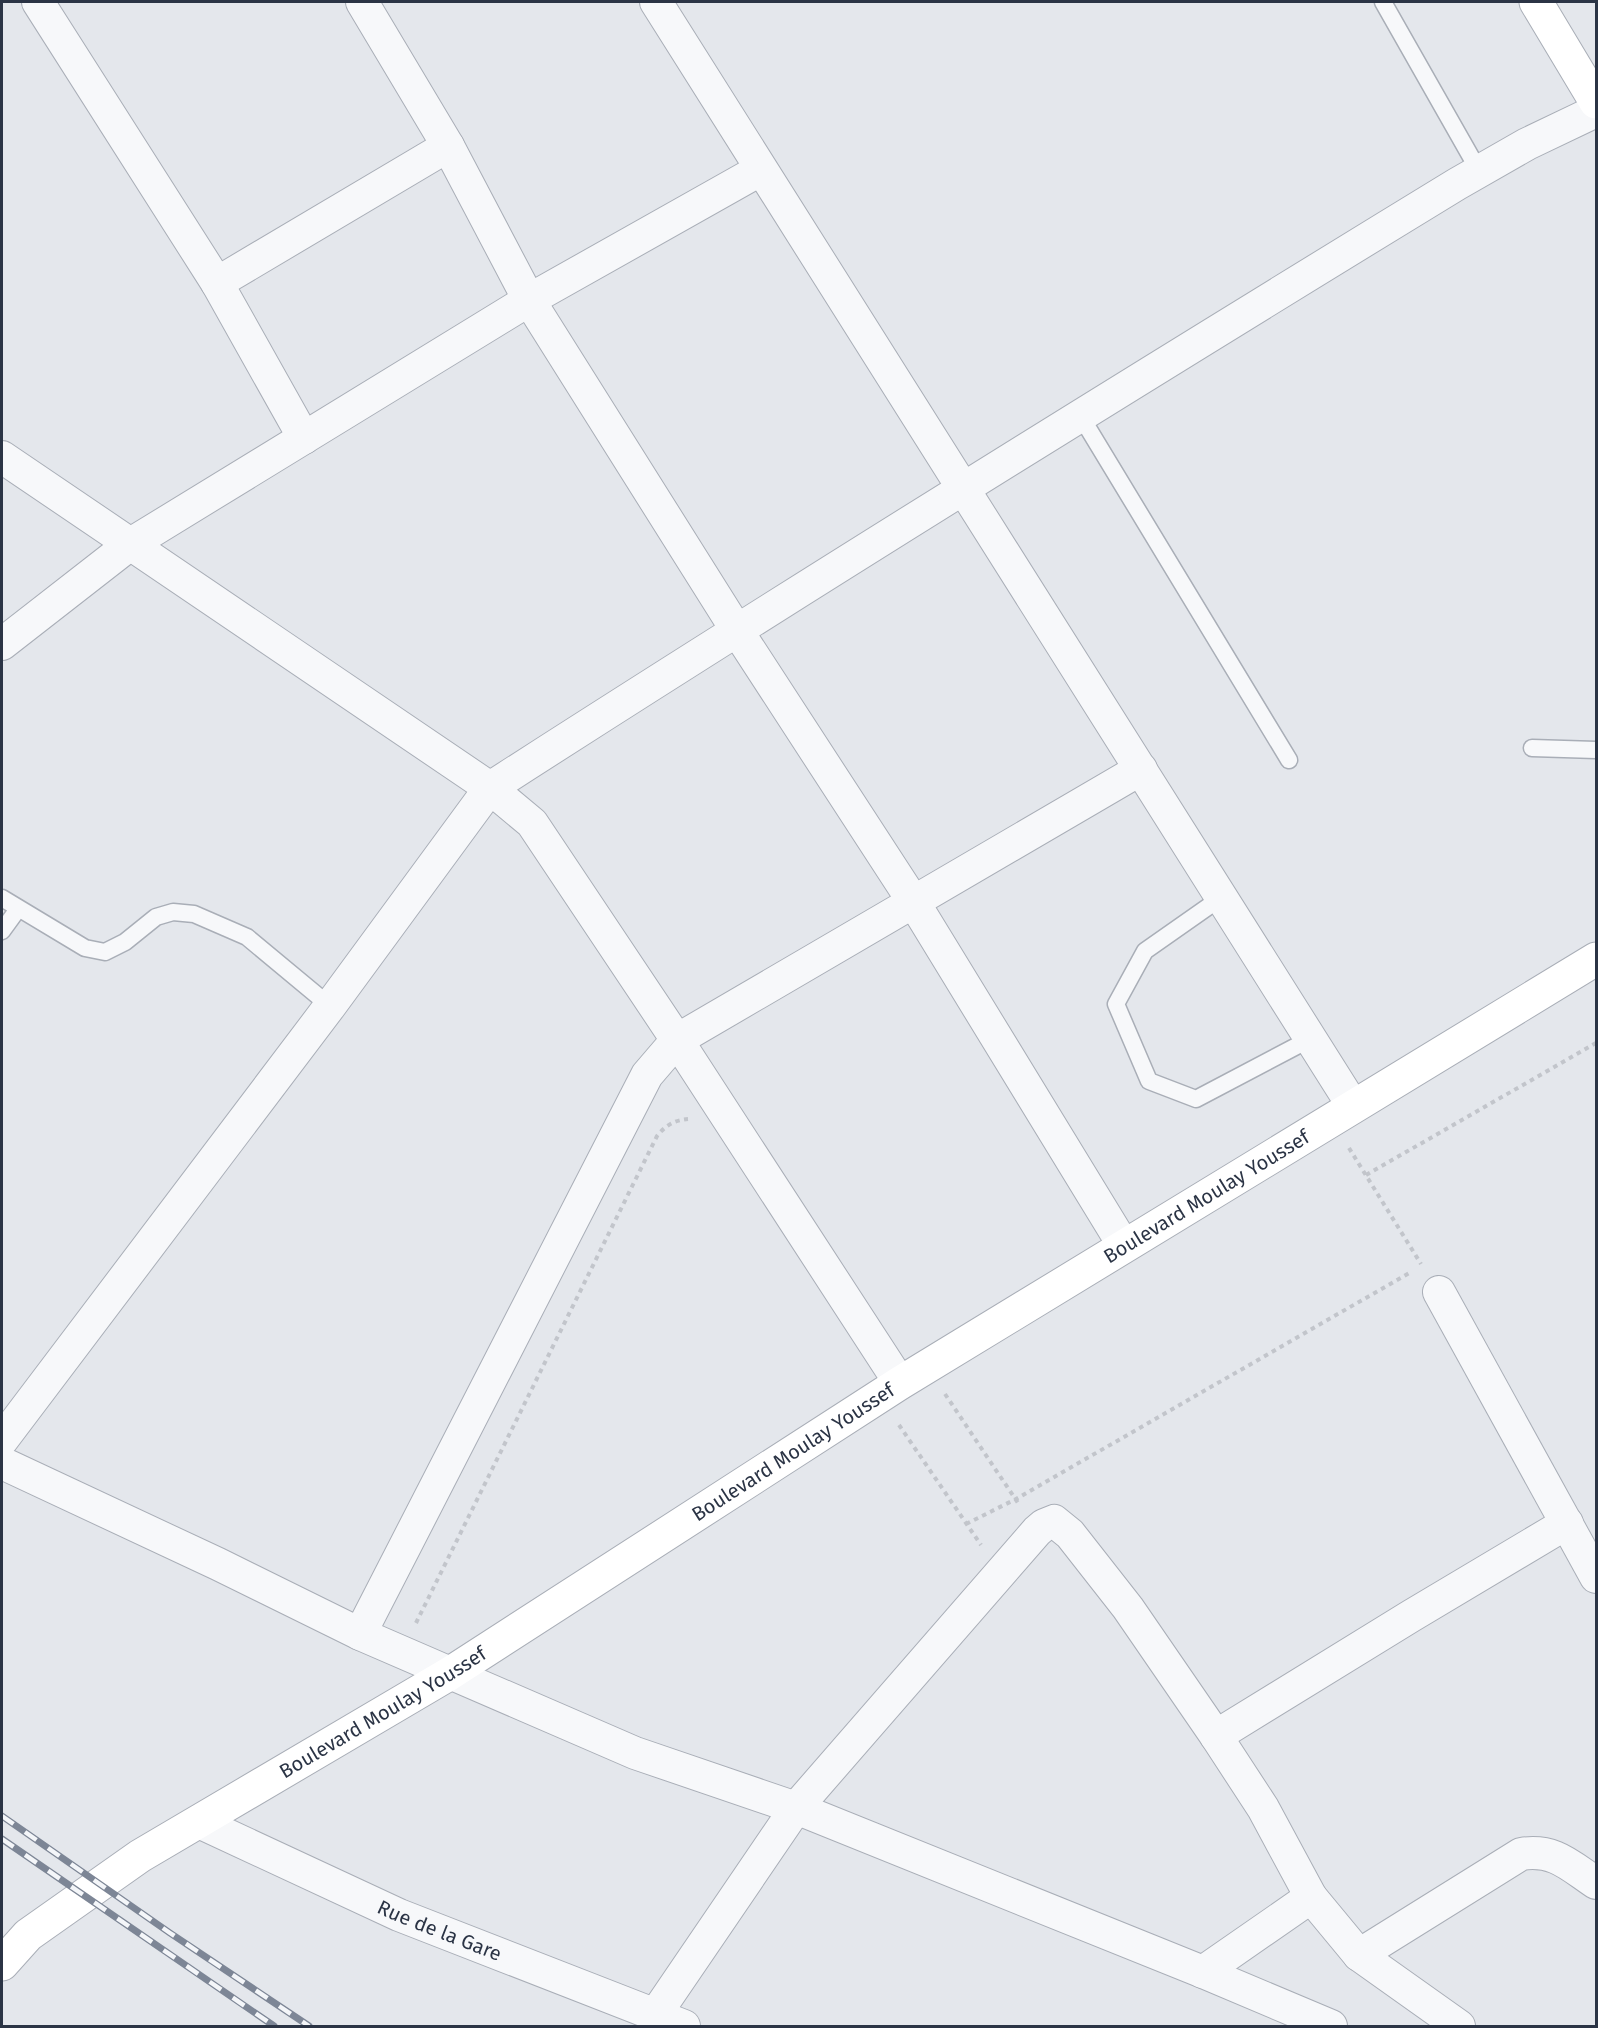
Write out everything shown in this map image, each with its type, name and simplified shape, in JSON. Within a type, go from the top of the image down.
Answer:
[{"type":"main road","points":[[1536,2],[1596,102]]},
{"type":"main road","name":"Boulevard Moulay Youssef","points":[[2,1964],[36,1930],[140,1856],[448,1674],[889,1390],[1596,959]]},
{"type":"street","points":[[38,2],[217,283],[304,438]]},
{"type":"street","points":[[362,2],[448,146],[529,300],[736,629],[913,901],[1124,1246]]},
{"type":"street","points":[[656,2],[1311,1039],[1342,1113]]},
{"type":"street","points":[[2,1440],[330,1006],[490,788],[736,629],[1080,415],[1479,171],[1527,144],[1596,111]]},
{"type":"street","points":[[217,283],[448,146]]},
{"type":"street","points":[[4,638],[129,545],[529,300],[760,170]]},
{"type":"street","points":[[2,457],[490,788],[532,823],[677,1040],[889,1390]]},
{"type":"street","points":[[360,1634],[647,1075],[677,1040],[1141,769]]},
{"type":"street","points":[[1439,1292],[1596,1576]]},
{"type":"street","points":[[2,1463],[448,1674],[635,1753],[796,1808],[1331,2026]]},
{"type":"street","points":[[655,2015],[796,1808],[1037,1531],[1054,1521],[1062,1527],[1128,1608],[1216,1736],[1263,1808],[1311,1898],[1359,1955],[1459,2026]]},
{"type":"street","points":[[1216,1736],[1567,1523]]},
{"type":"street","name":"Rue de la Gare","points":[[199,1822],[399,1915],[684,2026]]},
{"type":"street","points":[[1359,1955],[1521,1854],[1538,1851],[1554,1856],[1596,1883]]},
{"type":"street","points":[[1203,1972],[1311,1898]]},
{"type":"lane","points":[[1383,2],[1479,171]]},
{"type":"lane","points":[[1080,415],[1289,760]]},
{"type":"lane","points":[[1532,748],[1596,750]]},
{"type":"lane","points":[[1222,897],[1145,951],[1116,1004],[1149,1082],[1196,1099],[1311,1039]]},
{"type":"lane","points":[[2,898],[85,948],[105,952],[125,942],[156,917],[173,912],[194,914],[247,937],[330,1006]]},
{"type":"lane","points":[[2,931],[18,909]]},
{"type":"path","points":[[1366,1175],[1596,1042]]},
{"type":"path","points":[[1342,1113],[1366,1175],[1439,1292]]},
{"type":"path","points":[[375,1606],[415,1625],[657,1136],[674,1122],[685,1119],[695,1120]]},
{"type":"path","points":[[966,1524],[1016,1499],[1422,1266]]},
{"type":"path","points":[[889,1390],[966,1524],[1000,1573]]},
{"type":"railway","points":[[2,1816],[309,2026]]},
{"type":"railway","points":[[2,1839],[274,2026]]}]
